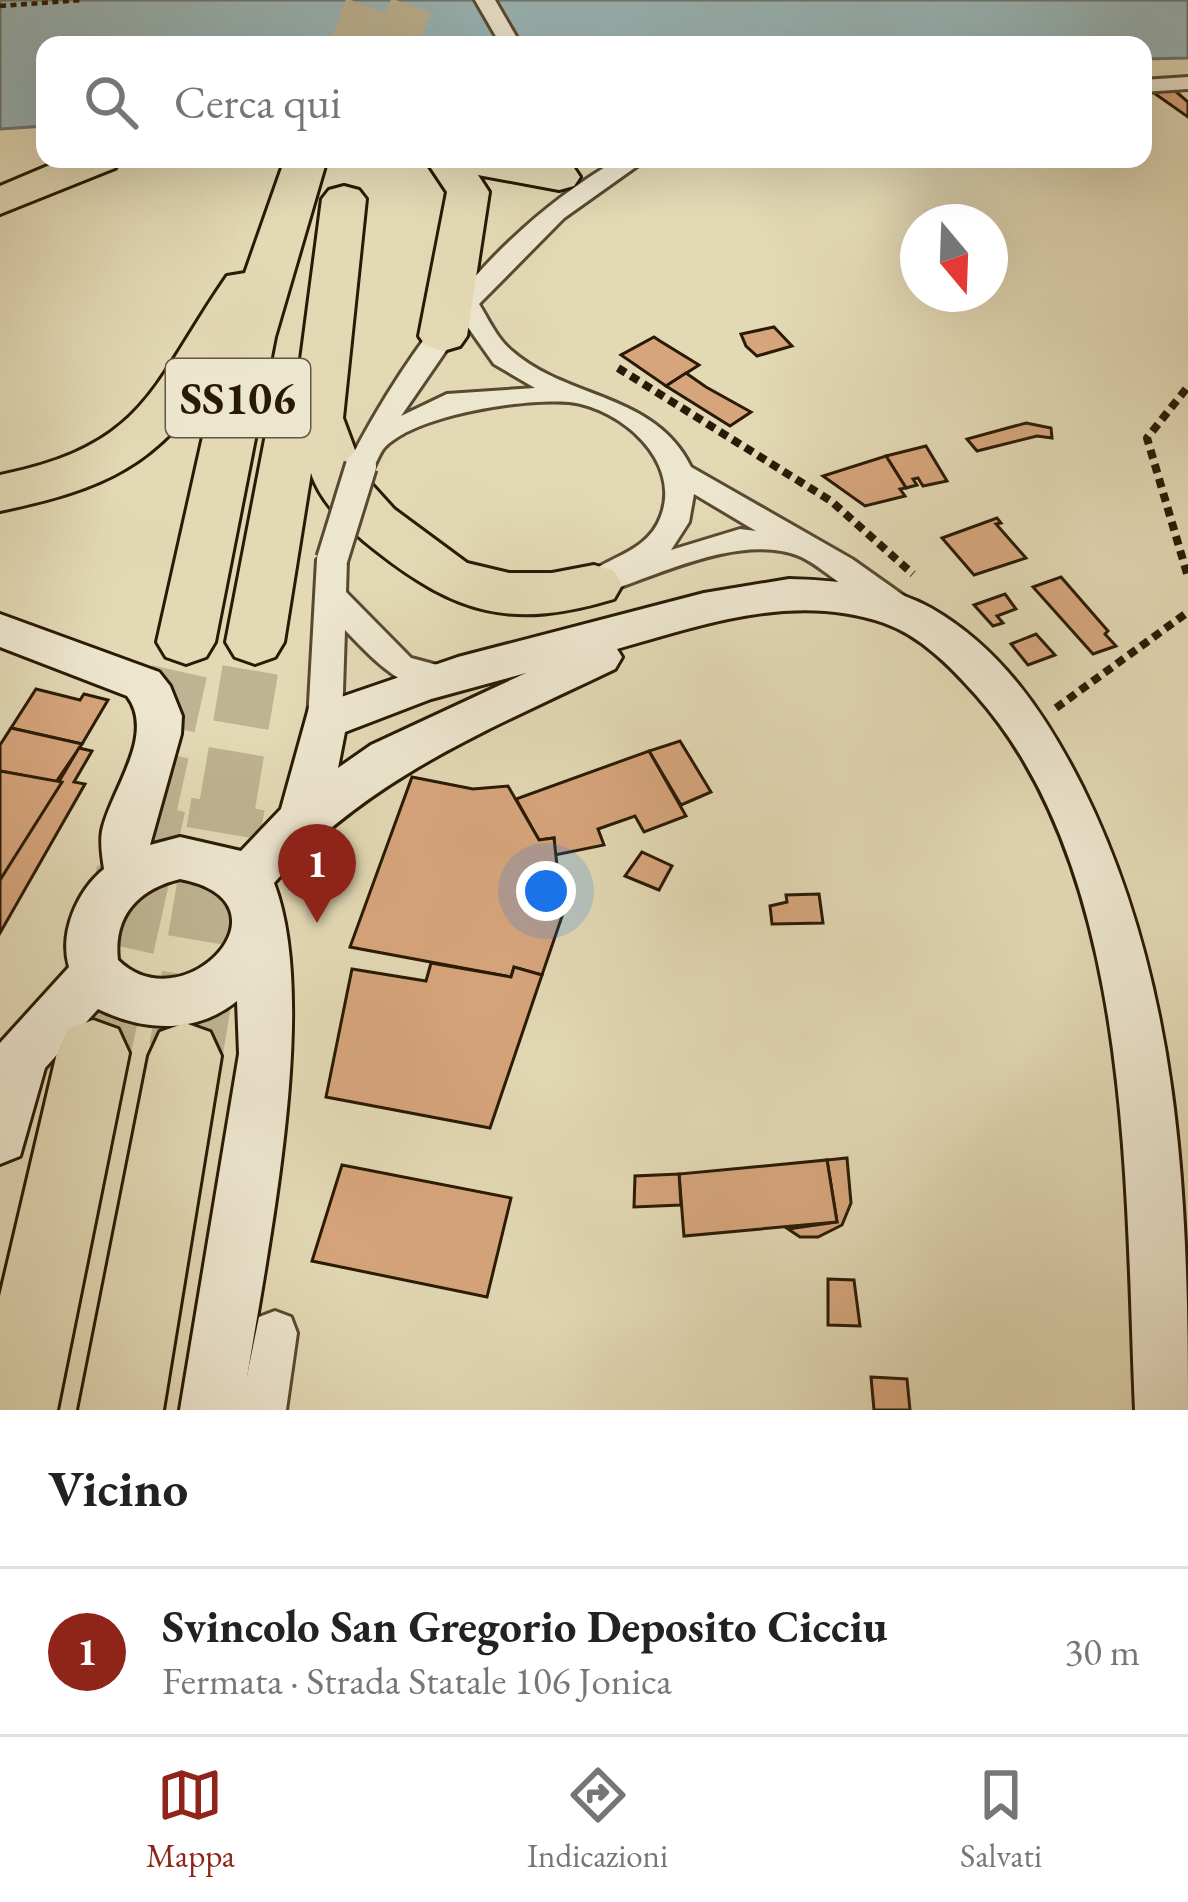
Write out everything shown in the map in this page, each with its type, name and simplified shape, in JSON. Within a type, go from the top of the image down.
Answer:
[{"type":"highway","points":[[0,201],[79,168]]},
{"type":"highway","name":"SS106","points":[[186,642],[222,462],[285,207],[302,168]]},
{"type":"highway","points":[[452,168],[468,192],[454,321]]},
{"type":"highway","points":[[515,168],[558,175]]},
{"type":"highway","points":[[350,179],[319,418],[340,484],[375,522],[448,579],[509,594],[552,594],[594,585]]},
{"type":"highway","name":"SS106","points":[[255,642],[284,457],[350,179]]},
{"type":"highway","points":[[0,493],[91,469],[163,422],[190,385],[285,207]]},
{"type":"highway","points":[[15,1410],[93,1053]]},
{"type":"highway","points":[[121,1410],[185,1056]]},
{"type":"street","points":[[485,0],[507,36]]},
{"type":"street","points":[[1152,85],[1188,82]]},
{"type":"street","points":[[211,1410],[266,1054],[253,907],[206,858],[153,864],[129,877],[92,922],[90,958],[97,974],[133,1000],[185,1002],[233,975],[253,907],[303,818],[325,721],[330,576],[366,455],[558,175],[592,168]]},
{"type":"street","points":[[454,321],[505,361],[649,430],[678,472],[841,567],[957,648],[1026,731],[1082,828],[1126,981],[1146,1082],[1166,1410]]},
{"type":"street","points":[[366,455],[447,403],[526,394],[592,401]]},
{"type":"street","points":[[594,585],[636,565],[665,537],[680,505],[678,472]]},
{"type":"street","points":[[594,585],[740,540],[781,542],[841,567]]},
{"type":"street","points":[[330,576],[400,668],[445,679]]},
{"type":"street","points":[[325,721],[445,679],[760,599],[817,595],[912,617]]},
{"type":"street","points":[[303,818],[387,758],[684,616]]},
{"type":"street","points":[[0,630],[143,683],[160,706],[160,730],[125,834],[129,877]]},
{"type":"street","points":[[325,721],[346,750],[364,758],[387,758]]},
{"type":"street","points":[[0,1137],[21,1056],[97,974]]},
{"type":"street","points":[[262,1410],[274,1333]]},
{"type":"path","points":[[0,6],[82,0]]},
{"type":"path","points":[[618,368],[831,501],[880,539],[915,576],[912,617]]},
{"type":"path","points":[[1186,389],[1147,438],[1188,577]]},
{"type":"path","points":[[1026,731],[1188,612]]},
{"type":"water","points":[[0,0],[1188,0],[1188,58],[1152,59],[1152,36],[36,36],[36,127],[0,129]]},
{"type":"building","points":[[1173,89],[1188,102],[1188,117],[1154,93]]},
{"type":"building","points":[[774,327],[792,346],[757,356],[746,346],[741,334]]},
{"type":"building","points":[[654,337],[699,365],[666,386],[621,355]]},
{"type":"building","points":[[686,373],[751,412],[730,426],[666,386]]},
{"type":"building","points":[[1026,423],[1051,428],[1052,438],[1037,436],[977,451],[967,439]]},
{"type":"building","points":[[926,446],[947,481],[923,486],[918,478],[913,479],[917,485],[906,488],[886,456]]},
{"type":"building","points":[[886,456],[906,488],[900,489],[905,496],[865,506],[823,476]]},
{"type":"building","points":[[997,518],[1001,523],[996,524],[1026,558],[974,575],[942,538]]},
{"type":"building","points":[[1061,577],[1116,646],[1093,654],[1033,587]]},
{"type":"building","points":[[1005,594],[1016,609],[997,616],[1003,623],[993,626],[974,605]]},
{"type":"building","points":[[1036,634],[1055,655],[1028,665],[1011,644]]},
{"type":"building","points":[[36,689],[80,700],[84,694],[108,700],[82,744],[11,728]]},
{"type":"building","points":[[11,728],[82,744],[56,782],[0,771],[0,745]]},
{"type":"building","points":[[680,741],[711,792],[681,805],[649,751]]},
{"type":"building","points":[[79,748],[92,751],[74,782],[85,784],[0,933],[0,880]]},
{"type":"building","points":[[649,751],[686,816],[644,832],[635,816],[598,829],[604,845],[555,855],[554,838],[539,840],[516,799]]},
{"type":"building","points":[[0,771],[62,782],[0,880]]},
{"type":"building","points":[[412,777],[473,789],[508,786],[539,840],[554,838],[559,884],[572,887],[542,975],[514,967],[511,977],[350,947]]},
{"type":"building","points":[[642,852],[672,866],[659,890],[625,876]]},
{"type":"building","points":[[819,894],[823,923],[772,924],[770,906],[787,902],[786,895]]},
{"type":"building","points":[[431,963],[511,977],[514,967],[542,975],[490,1128],[326,1097],[352,969],[426,981]]},
{"type":"building","points":[[847,1158],[851,1203],[842,1225],[818,1237],[800,1237],[788,1229],[837,1222],[827,1160]]},
{"type":"building","points":[[827,1160],[837,1222],[684,1236],[679,1174]]},
{"type":"building","points":[[342,1165],[511,1198],[487,1297],[312,1261]]},
{"type":"building","points":[[679,1174],[681,1205],[634,1207],[635,1176]]},
{"type":"building","points":[[828,1279],[854,1280],[860,1326],[828,1325]]},
{"type":"building","points":[[871,1377],[907,1379],[910,1410],[874,1410]]},
{"type":"tunnel","points":[[354,36],[368,0]]},
{"type":"tunnel","points":[[400,36],[413,0]]},
{"type":"tunnel","points":[[149,807],[186,642]]},
{"type":"tunnel","points":[[227,807],[255,642]]},
{"type":"tunnel","points":[[93,1053],[149,804]]},
{"type":"tunnel","points":[[186,1050],[228,804]]},
{"type":"place","name":"Svincolo San Gregorio Deposito Cicciu","points":[[317,923]]}]
